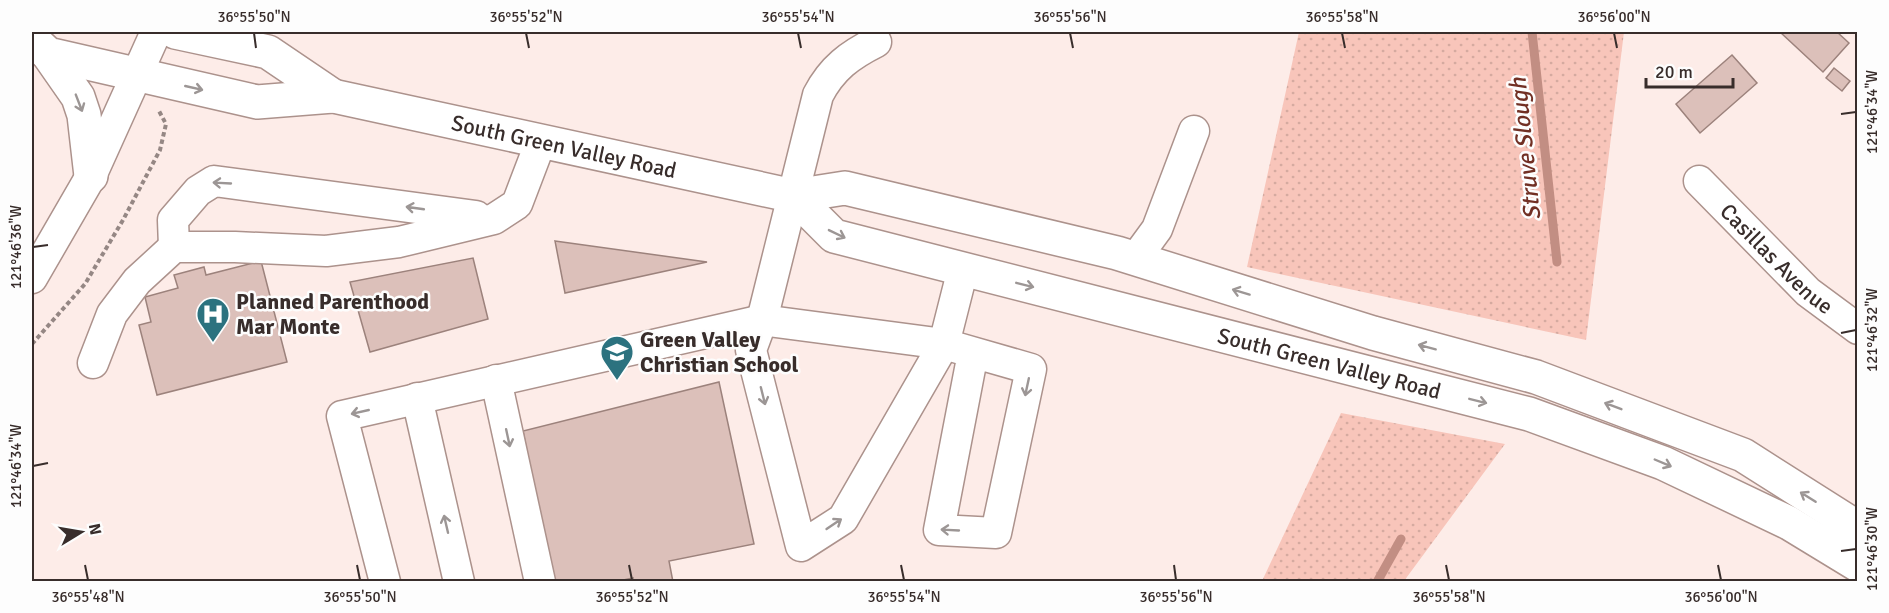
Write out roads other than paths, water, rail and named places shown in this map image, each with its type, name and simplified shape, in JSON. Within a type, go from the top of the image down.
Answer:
[{"type":"main road","name":"South Green Valley Road","points":[[175,32],[259,42],[333,96]]},
{"type":"main road","name":"South Green Valley Road","points":[[40,46],[137,75],[256,102],[333,96],[794,196],[845,188],[1135,259],[1373,333],[1536,377],[1743,455],[1857,528]]},
{"type":"main road","points":[[40,46],[78,97],[84,116],[92,176]]},
{"type":"main road","name":"South Green Valley Road","points":[[794,196],[834,236],[1529,414],[1663,463],[1789,523],[1857,566]]},
{"type":"street","points":[[32,278],[92,176],[156,32]]},
{"type":"street","points":[[876,42],[845,60],[832,72],[813,110],[794,196],[762,320],[751,350],[801,546],[843,519],[944,344],[963,269]]},
{"type":"street","points":[[1135,259],[1157,229],[1194,131]]},
{"type":"street","points":[[93,363],[112,314],[137,281],[174,247],[326,251],[399,242],[494,219],[517,204],[541,141]]},
{"type":"street","name":"Casillas Avenue","points":[[1699,181],[1808,292],[1857,329]]},
{"type":"street","points":[[174,247],[173,220],[198,190],[214,182],[494,219]]},
{"type":"street","points":[[385,582],[342,416],[762,320],[944,344],[973,352],[1031,369],[996,533],[939,530],[973,352]]},
{"type":"street","points":[[496,380],[540,582]]},
{"type":"street","points":[[417,398],[459,582]]},
{"type":"waterway","name":"Struve Slough","points":[[1532,32],[1557,262]]},
{"type":"waterway","name":"Struve Slough","points":[[1377,582],[1401,539]]},
{"type":"place","name":"Planned Parenthood Mar Monte","points":[[213,343]]},
{"type":"place","name":"Green Valley Christian School","points":[[617,381]]}]
